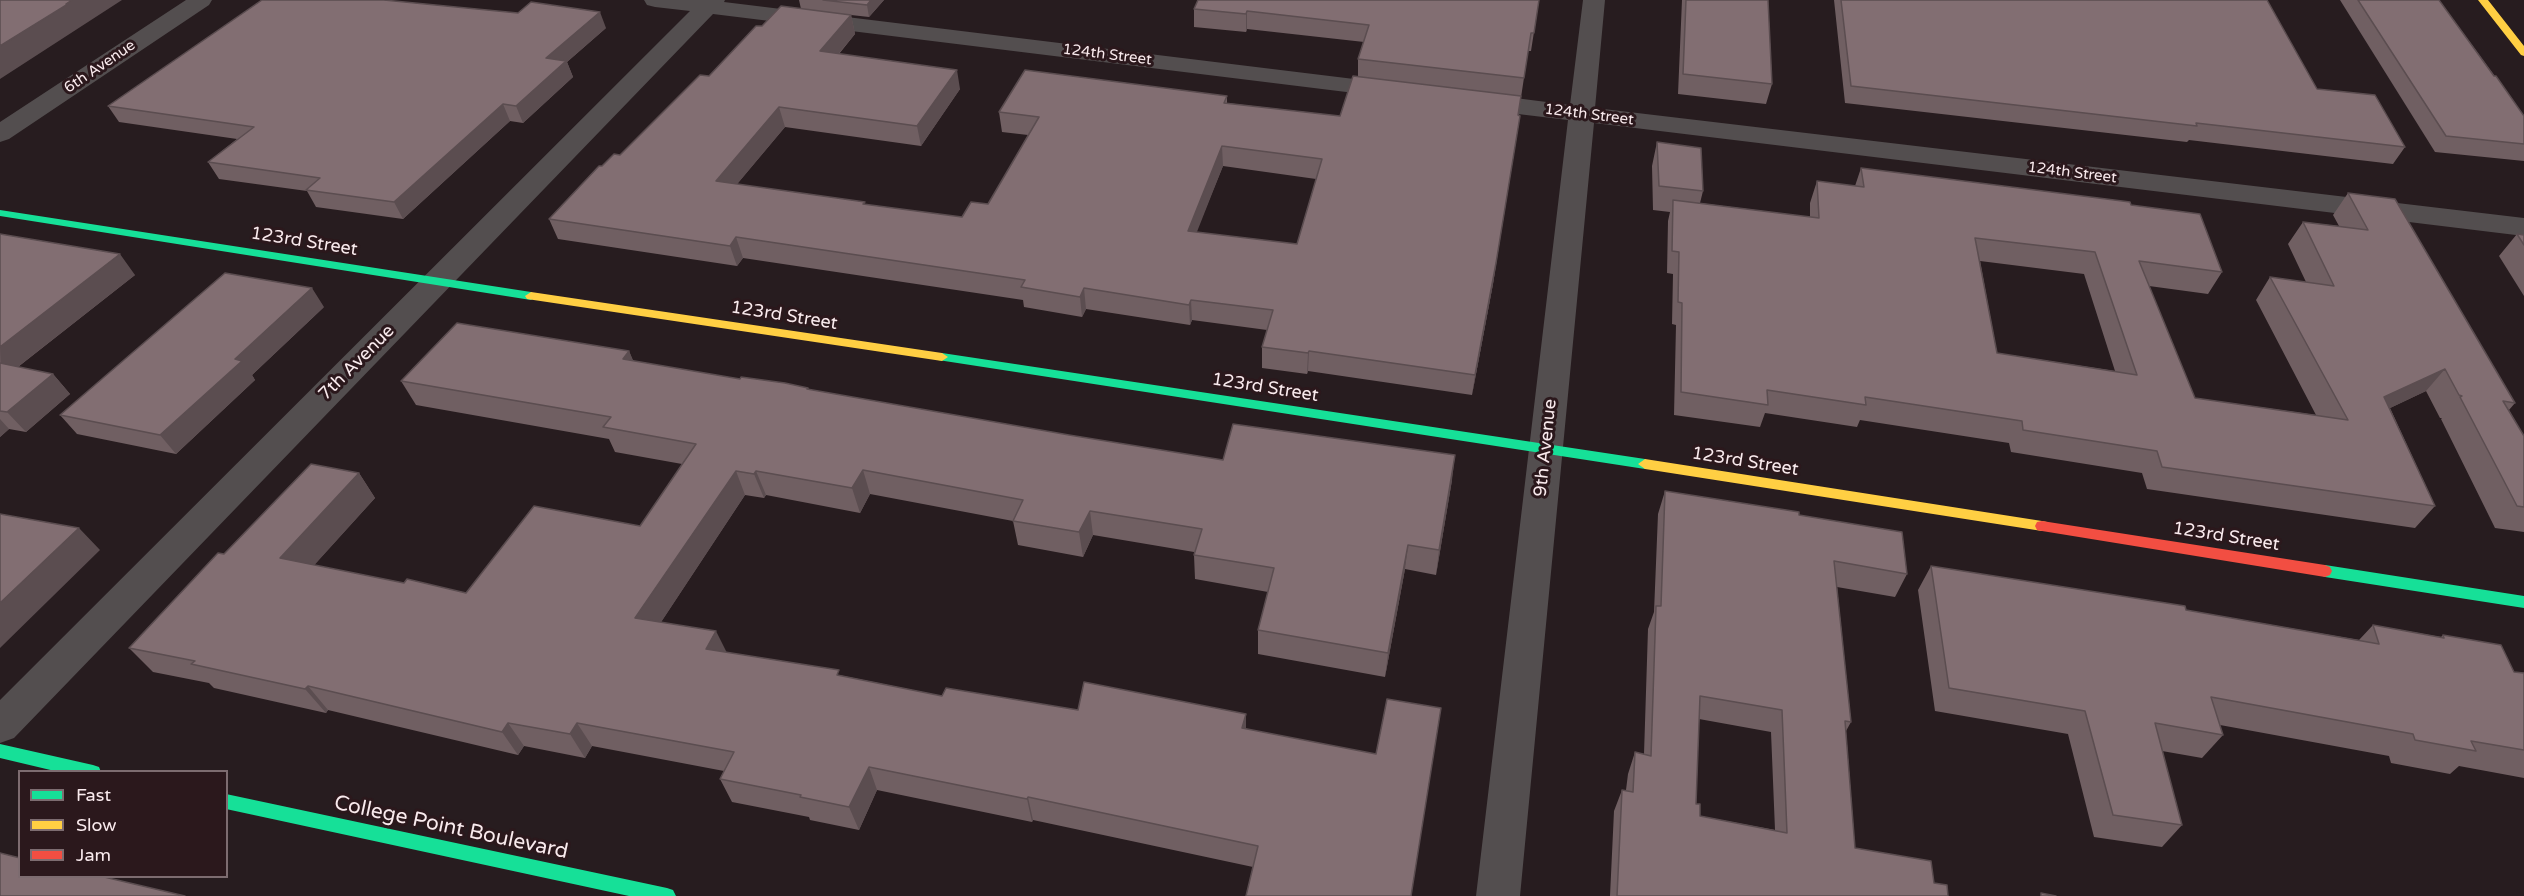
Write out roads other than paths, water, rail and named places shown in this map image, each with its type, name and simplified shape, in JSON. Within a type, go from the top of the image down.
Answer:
[{"type":"street","name":"6th Avenue","points":[[0,134],[201,0]]},
{"type":"street","name":"124th Street","points":[[655,0],[711,3],[1413,93]]},
{"type":"street","name":"9th Avenue","points":[[1498,896],[1594,0]]},
{"type":"street","points":[[2483,0],[2524,52]]},
{"type":"street","name":"7th Avenue","points":[[0,726],[711,3]]},
{"type":"street","name":"124th Street","points":[[1448,98],[2524,227]]},
{"type":"street","name":"123rd Street","points":[[0,213],[1546,448],[2524,602]]},
{"type":"street","points":[[0,752],[88,770]]},
{"type":"street","name":"College Point Boulevard","points":[[228,801],[667,896]]}]
